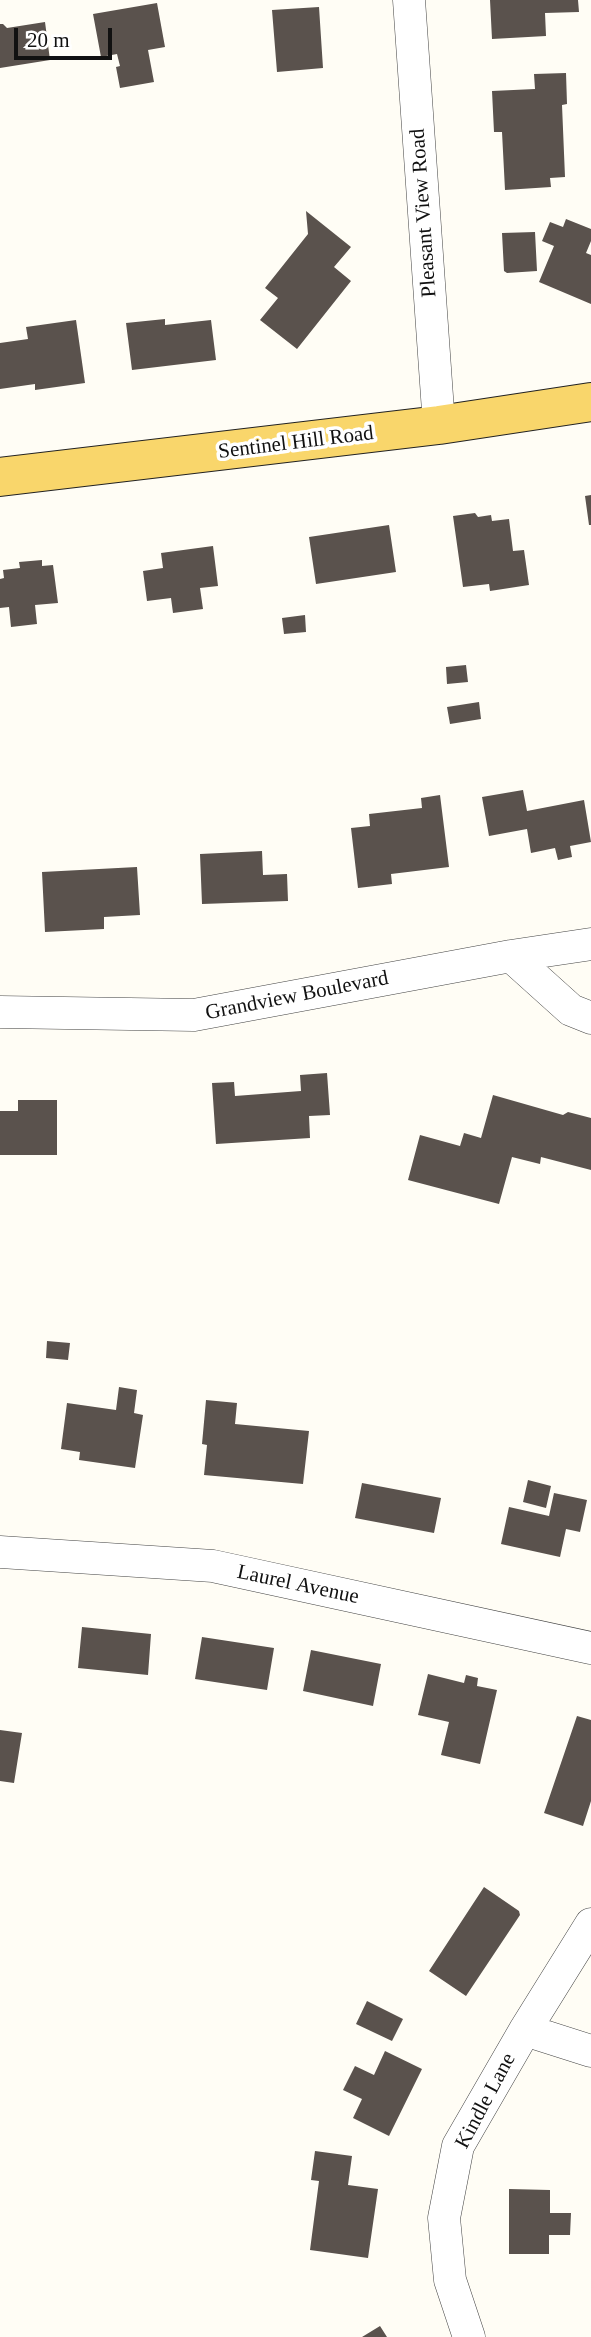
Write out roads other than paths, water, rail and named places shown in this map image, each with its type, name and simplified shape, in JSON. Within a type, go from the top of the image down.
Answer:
[{"type":"main road","name":"Sentinel Hill Road","points":[[0,477],[439,425],[591,402]]},
{"type":"street","name":"Pleasant View Road","points":[[409,0],[439,425]]},
{"type":"street","name":"Grandview Boulevard","points":[[0,1012],[194,1016],[511,956],[591,944]]},
{"type":"street","points":[[511,956],[571,1010],[591,1018]]},
{"type":"street","name":"Laurel Avenue","points":[[0,1552],[213,1566],[591,1648]]},
{"type":"street","name":"Kindle Lane","points":[[469,2337],[450,2280],[444,2218],[458,2146],[525,2030],[591,1924]]},
{"type":"street","points":[[525,2030],[591,2051]]}]
